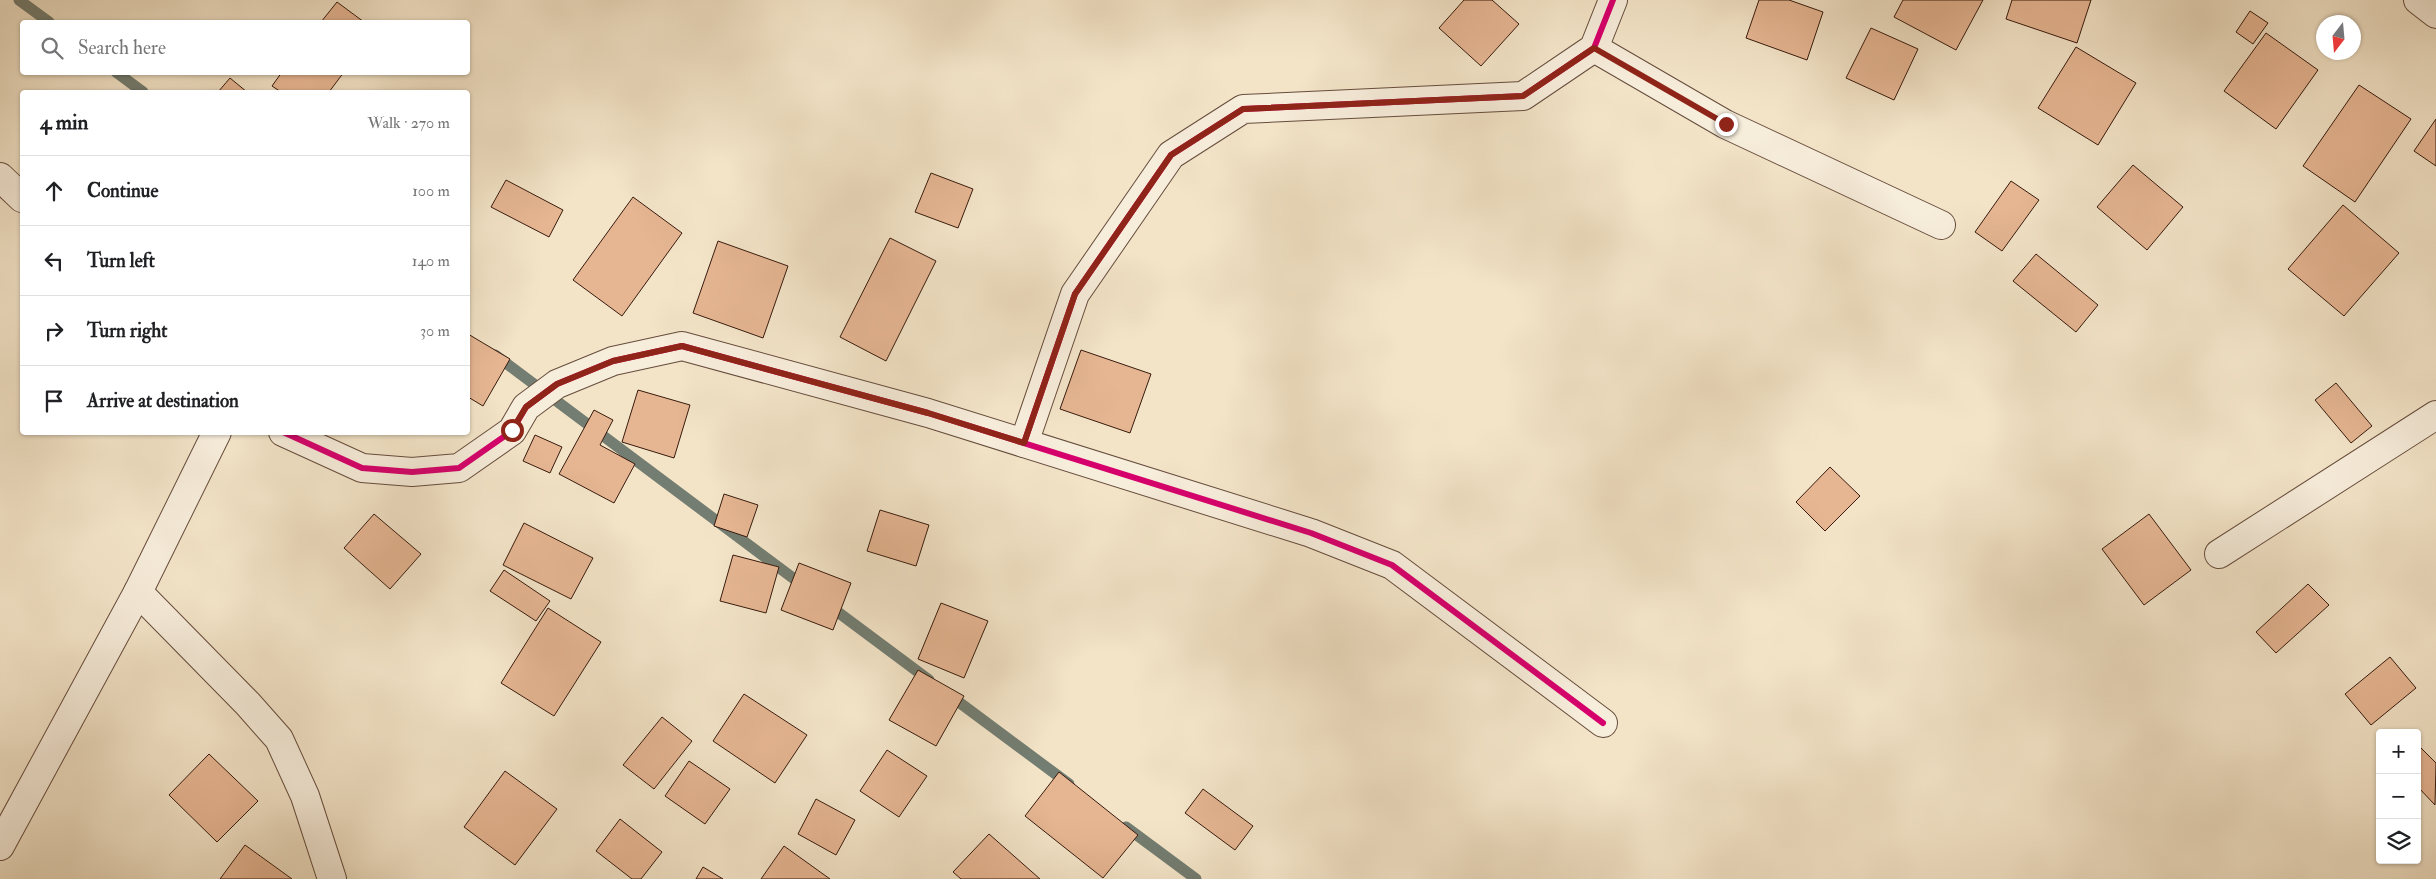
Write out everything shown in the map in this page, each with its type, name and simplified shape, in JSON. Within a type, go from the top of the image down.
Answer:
[{"type":"street","points":[[1024,443],[1075,294],[1171,155],[1243,109],[1523,96],[1594,48],[1613,0]]},
{"type":"street","points":[[2418,0],[2436,14]]},
{"type":"street","points":[[1594,48],[1726,124],[1941,225]]},
{"type":"street","points":[[0,177],[20,196]]},
{"type":"street","points":[[290,435],[362,468],[412,472],[459,468],[512,430],[526,407],[557,384],[613,361],[682,346],[928,413],[1311,533],[1392,565],[1603,724]]},
{"type":"street","points":[[2219,554],[2436,415]]},
{"type":"street","points":[[0,846],[138,592],[216,435]]},
{"type":"street","points":[[138,592],[248,704],[279,739],[305,796],[332,879]]},
{"type":"building","points":[[1464,0],[1492,0],[1519,24],[1481,66],[1439,28]]},
{"type":"building","points":[[1759,0],[1789,0],[1823,12],[1807,60],[1746,38]]},
{"type":"building","points":[[1903,0],[1983,0],[1956,50],[1894,17]]},
{"type":"building","points":[[2012,0],[2091,0],[2077,43],[2006,19]]},
{"type":"building","points":[[337,2],[361,20],[323,20]]},
{"type":"building","points":[[2250,11],[2268,23],[2253,44],[2236,32]]},
{"type":"building","points":[[1871,28],[1918,49],[1894,100],[1846,78]]},
{"type":"building","points":[[2266,33],[2318,70],[2276,129],[2224,91]]},
{"type":"building","points":[[2076,47],[2136,83],[2098,145],[2038,108]]},
{"type":"building","points":[[280,75],[342,75],[330,90],[278,90],[272,86]]},
{"type":"building","points":[[230,78],[245,90],[220,90]]},
{"type":"building","points":[[2359,85],[2411,119],[2355,202],[2303,166]]},
{"type":"building","points":[[2436,119],[2436,166],[2414,151]]},
{"type":"building","points":[[2133,165],[2183,207],[2147,250],[2097,207]]},
{"type":"building","points":[[931,173],[973,189],[958,228],[915,212]]},
{"type":"building","points":[[506,180],[563,210],[549,237],[491,207]]},
{"type":"building","points":[[2011,181],[2039,200],[2002,251],[1975,232]]},
{"type":"building","points":[[633,197],[682,233],[622,316],[573,280]]},
{"type":"building","points":[[2343,205],[2399,253],[2344,316],[2288,269]]},
{"type":"building","points":[[890,238],[936,261],[886,361],[840,337]]},
{"type":"building","points":[[718,241],[788,266],[763,338],[693,313]]},
{"type":"building","points":[[2036,254],[2098,305],[2076,332],[2013,281]]},
{"type":"building","points":[[470,335],[510,359],[483,406],[470,398]]},
{"type":"building","points":[[1081,350],[1151,374],[1130,433],[1060,409]]},
{"type":"building","points":[[2336,383],[2372,426],[2351,443],[2315,400]]},
{"type":"building","points":[[638,390],[690,405],[674,458],[622,442]]},
{"type":"building","points":[[594,410],[613,420],[600,445],[635,464],[614,503],[559,474]]},
{"type":"building","points":[[535,435],[562,447],[550,473],[523,461]]},
{"type":"building","points":[[1830,467],[1860,496],[1825,531],[1796,502]]},
{"type":"building","points":[[724,494],[758,505],[747,537],[714,526]]},
{"type":"building","points":[[880,510],[929,525],[916,566],[867,551]]},
{"type":"building","points":[[374,514],[421,554],[390,589],[344,548]]},
{"type":"building","points":[[2149,514],[2191,570],[2144,605],[2102,549]]},
{"type":"building","points":[[524,523],[593,558],[571,599],[503,565]]},
{"type":"building","points":[[733,555],[779,567],[766,613],[720,601]]},
{"type":"building","points":[[799,563],[851,583],[833,630],[781,610]]},
{"type":"building","points":[[504,570],[550,601],[536,621],[490,591]]},
{"type":"building","points":[[2308,584],[2329,605],[2276,653],[2256,632]]},
{"type":"building","points":[[941,603],[988,621],[964,678],[918,659]]},
{"type":"building","points":[[548,608],[601,642],[554,716],[501,683]]},
{"type":"building","points":[[2390,657],[2416,688],[2371,725],[2345,694]]},
{"type":"building","points":[[918,670],[964,696],[936,746],[889,720]]},
{"type":"building","points":[[744,694],[807,735],[775,783],[713,741]]},
{"type":"building","points":[[662,717],[692,741],[654,789],[623,765]]},
{"type":"building","points":[[2421,748],[2436,763],[2435,805],[2421,790]]},
{"type":"building","points":[[887,750],[927,776],[899,817],[860,791]]},
{"type":"building","points":[[209,754],[258,801],[217,842],[169,795]]},
{"type":"building","points":[[689,761],[730,789],[705,824],[665,796]]},
{"type":"building","points":[[505,771],[557,809],[515,865],[464,827]]},
{"type":"building","points":[[1059,772],[1138,835],[1103,878],[1025,816]]},
{"type":"building","points":[[1203,789],[1253,826],[1235,850],[1185,813]]},
{"type":"building","points":[[816,799],[855,820],[836,855],[798,834]]},
{"type":"building","points":[[620,819],[662,852],[641,879],[632,879],[596,851]]},
{"type":"building","points":[[989,834],[1040,879],[961,879],[953,872]]},
{"type":"building","points":[[245,845],[292,879],[220,879]]},
{"type":"building","points":[[784,846],[830,879],[761,879]]},
{"type":"building","points":[[703,867],[723,879],[696,879]]},
{"type":"waterway","points":[[19,0],[46,20]]},
{"type":"waterway","points":[[120,75],[140,90]]},
{"type":"waterway","points":[[495,355],[805,587]]},
{"type":"waterway","points":[[827,604],[929,680]]},
{"type":"waterway","points":[[948,694],[1069,784]]},
{"type":"waterway","points":[[1126,827],[1196,879]]},
{"type":"cycle path","points":[[1024,443],[1075,294],[1171,155],[1243,109],[1523,96],[1594,48],[1613,0]]},
{"type":"cycle path","points":[[290,435],[362,468],[412,472],[459,468],[512,431],[526,407],[557,384],[613,361],[682,346],[928,413],[1311,533],[1392,565],[1603,723]]},
{"type":"route","points":[[512,430],[526,407],[557,384],[613,361],[682,346],[928,413],[1024,443],[1075,294],[1171,155],[1243,109],[1523,96],[1594,48],[1726,124]]}]
